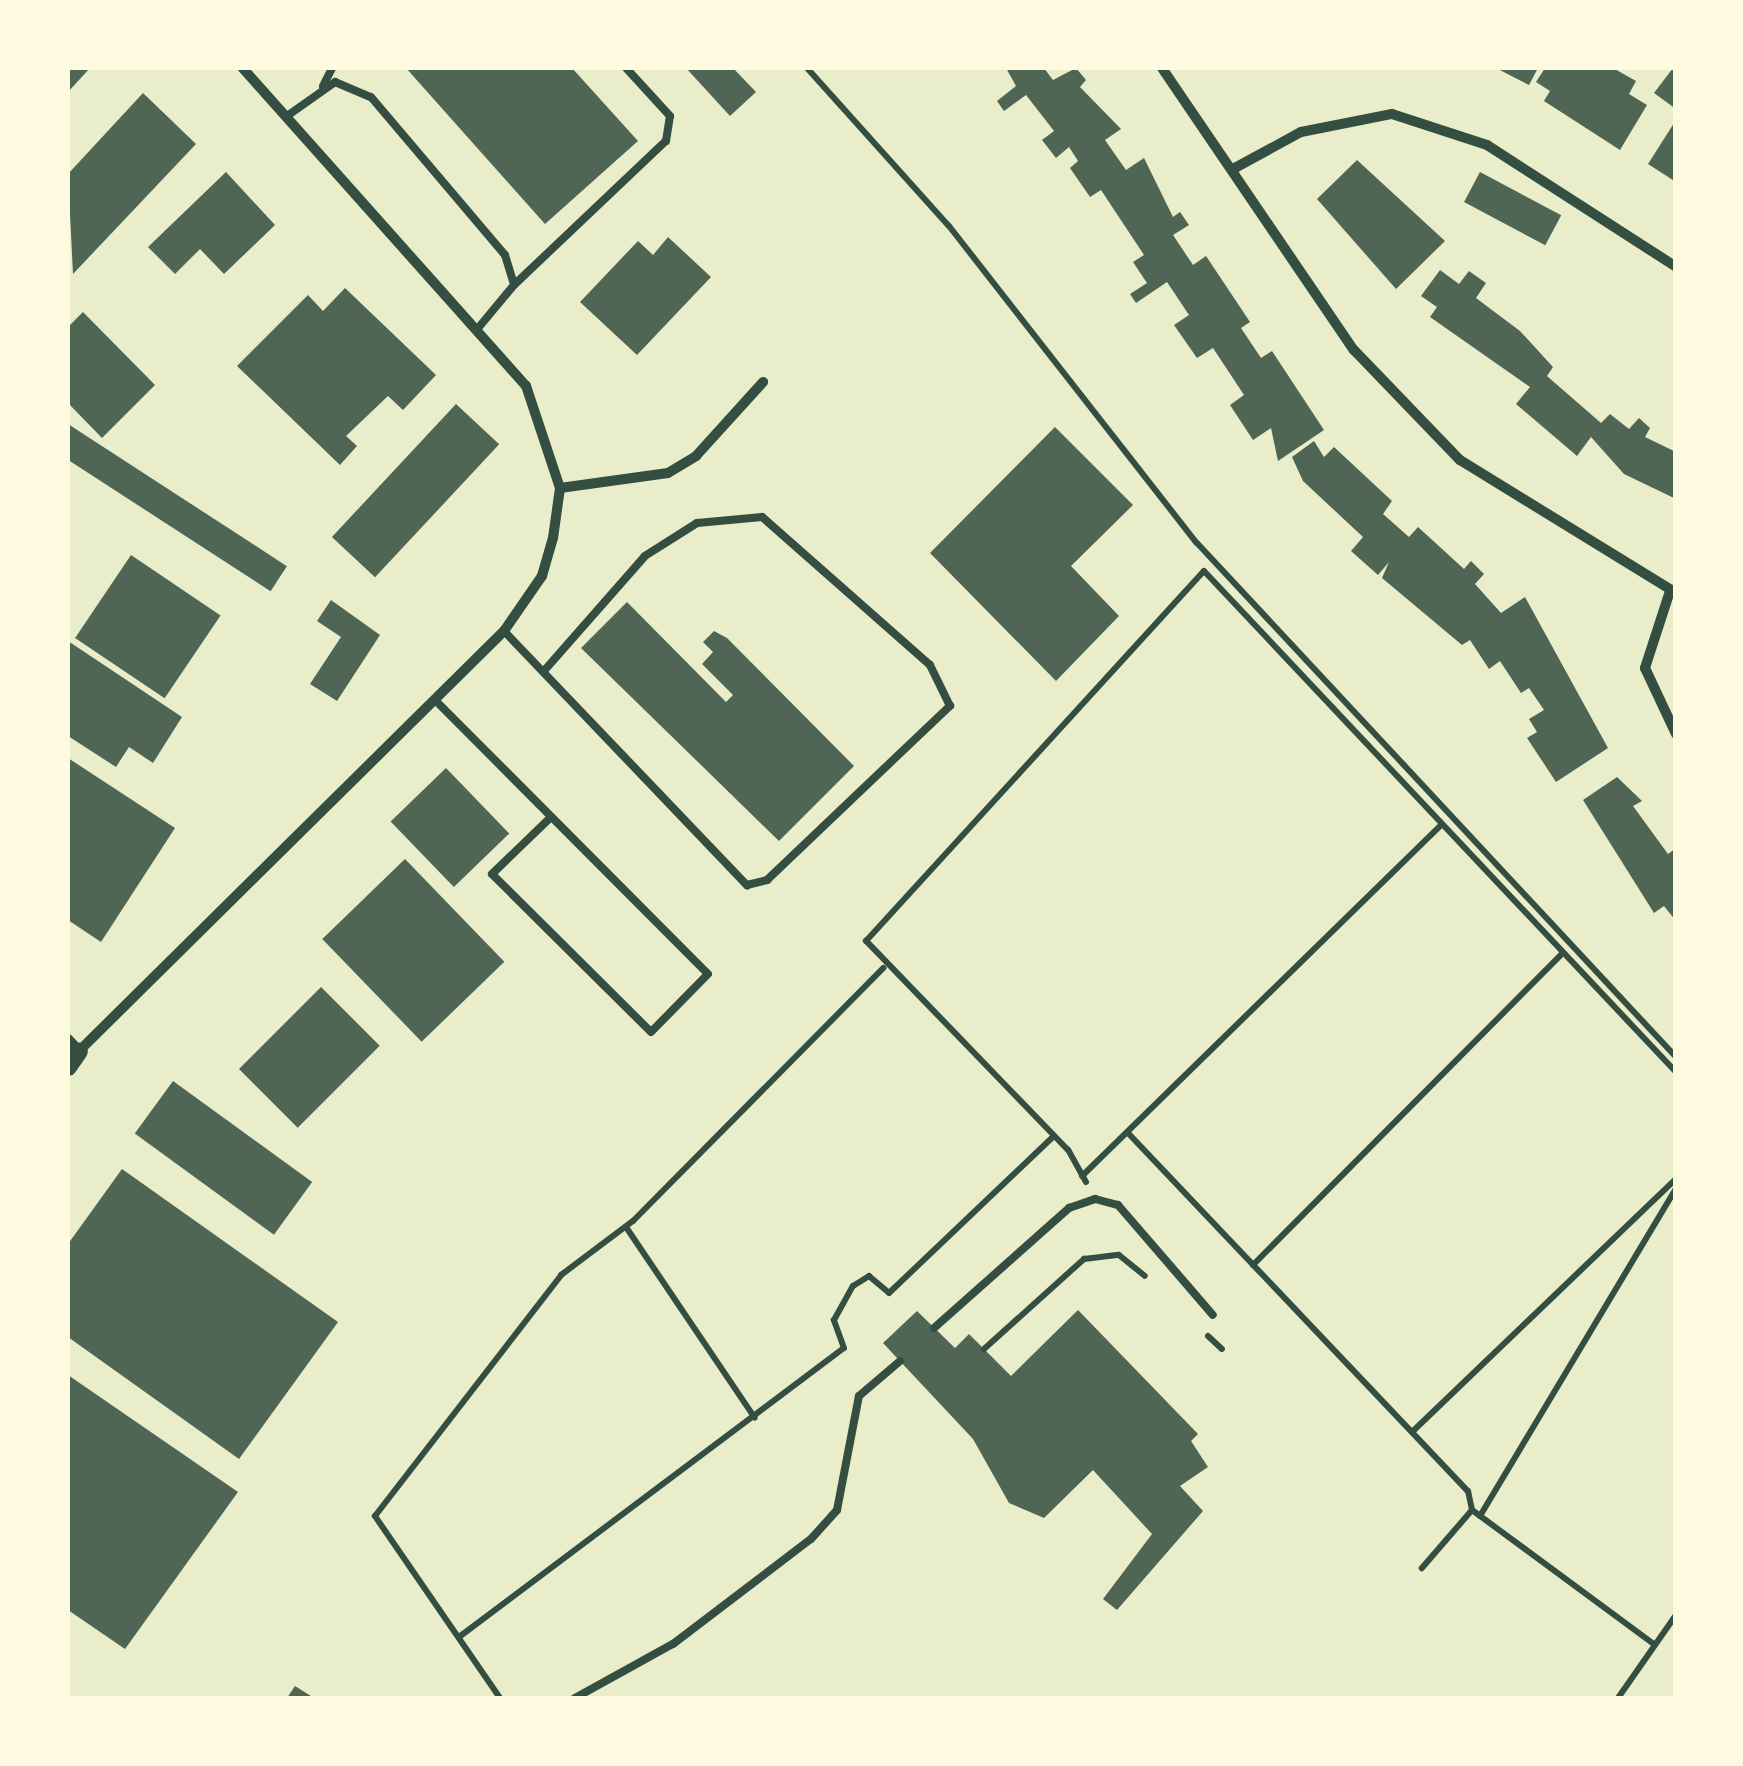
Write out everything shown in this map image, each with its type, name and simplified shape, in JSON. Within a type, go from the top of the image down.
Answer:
[{"type":"street","points":[[68,1067],[73,1045],[436,701],[504,631],[542,576],[560,488],[526,386],[479,326],[243,68]]},
{"type":"street","points":[[1162,68],[1354,350],[1460,460],[1673,592],[1645,668],[1676,734]]},
{"type":"street","points":[[1233,169],[1301,132],[1392,114],[1487,145],[1676,267]]},
{"type":"street","points":[[560,488],[668,473],[696,456],[762,382]]},
{"type":"lane","points":[[287,116],[323,87],[332,68]]},
{"type":"lane","points":[[479,326],[514,285],[666,141],[670,116],[626,68]]},
{"type":"lane","points":[[323,87],[349,84],[371,97],[505,256],[514,285]]},
{"type":"lane","points":[[504,631],[543,672],[747,886],[767,880],[950,706],[930,665],[762,517],[697,523],[644,556],[543,672]]},
{"type":"lane","points":[[436,701],[549,819],[708,974],[650,1032],[492,874],[549,819]]},
{"type":"lane","points":[[934,1328],[1069,1208],[1095,1198],[1118,1205],[1213,1315]]},
{"type":"lane","points":[[576,1698],[673,1644],[810,1539],[837,1510],[859,1396],[900,1361]]},
{"type":"path","points":[[807,68],[949,226],[1197,543],[1676,1058]]},
{"type":"path","points":[[1095,1198],[1054,1136],[883,968],[866,940],[1204,571],[1676,1072]]},
{"type":"path","points":[[1082,1176],[1441,825]]},
{"type":"path","points":[[1253,1265],[1562,954]]},
{"type":"path","points":[[500,1698],[375,1516],[561,1275],[626,1227],[883,968]]},
{"type":"path","points":[[1128,1133],[1468,1491],[1472,1510],[1654,1644]]},
{"type":"path","points":[[459,1636],[844,1348],[834,1320],[854,1286],[870,1276],[889,1293],[1054,1136]]},
{"type":"path","points":[[1412,1432],[1676,1179]]},
{"type":"path","points":[[1480,1516],[1676,1189]]},
{"type":"path","points":[[626,1227],[755,1418]]},
{"type":"path","points":[[984,1349],[1100,1252],[1119,1255],[1157,1284]]},
{"type":"path","points":[[1196,1323],[1222,1349]]},
{"type":"path","points":[[1422,1568],[1472,1510]]},
{"type":"path","points":[[1618,1698],[1676,1616]]},
{"type":"building","points":[[68,68],[90,68],[68,92]]},
{"type":"building","points":[[406,68],[572,68],[638,141],[545,224]]},
{"type":"building","points":[[686,68],[733,68],[756,92],[730,116]]},
{"type":"building","points":[[1006,68],[1044,68],[1053,80],[1076,68],[1086,80],[1080,87],[1121,129],[1105,140],[1126,170],[1144,158],[1173,217],[1180,212],[1189,225],[1173,235],[1193,265],[1206,256],[1250,322],[1241,328],[1261,358],[1272,351],[1324,430],[1278,461],[1271,428],[1253,440],[1230,405],[1244,395],[1213,348],[1197,358],[1174,325],[1189,315],[1167,282],[1136,303],[1130,294],[1147,283],[1133,262],[1144,255],[1101,190],[1090,197],[1070,168],[1078,161],[1069,147],[1056,158],[1042,140],[1054,131],[1026,95],[1004,111],[997,101],[1016,86]]},
{"type":"building","points":[[1496,68],[1538,68],[1529,85]]},
{"type":"building","points":[[1545,68],[1613,68],[1636,81],[1629,94],[1647,105],[1620,150],[1544,101],[1550,91],[1536,82]]},
{"type":"building","points":[[1676,69],[1676,109],[1654,93]]},
{"type":"building","points":[[143,93],[196,144],[73,274],[68,174]]},
{"type":"building","points":[[1676,120],[1676,182],[1648,164]]},
{"type":"building","points":[[1357,160],[1445,241],[1396,289],[1317,199]]},
{"type":"building","points":[[226,172],[275,225],[224,274],[200,249],[175,274],[148,247]]},
{"type":"building","points":[[1480,172],[1561,215],[1545,245],[1464,202]]},
{"type":"building","points":[[668,237],[711,277],[637,355],[580,302],[638,241],[653,255]]},
{"type":"building","points":[[1440,270],[1459,284],[1469,271],[1486,283],[1476,298],[1520,331],[1553,367],[1547,376],[1601,423],[1610,414],[1629,429],[1639,418],[1650,428],[1645,437],[1676,452],[1676,499],[1624,474],[1591,437],[1577,456],[1516,404],[1530,387],[1430,317],[1437,307],[1421,296]]},
{"type":"building","points":[[345,288],[436,375],[403,410],[388,396],[346,436],[357,446],[340,465],[237,366],[308,295],[323,311]]},
{"type":"building","points":[[83,312],[155,385],[102,438],[68,403],[68,327]]},
{"type":"building","points":[[456,404],[499,444],[375,577],[332,537]]},
{"type":"building","points":[[68,424],[287,566],[271,591],[68,460]]},
{"type":"building","points":[[1055,427],[1133,505],[1071,566],[1119,616],[1056,681],[930,553]]},
{"type":"building","points":[[1314,441],[1324,457],[1334,447],[1392,501],[1383,514],[1409,537],[1418,527],[1464,569],[1471,561],[1484,574],[1475,584],[1501,613],[1525,597],[1608,748],[1556,782],[1527,738],[1537,732],[1529,719],[1544,710],[1529,688],[1521,693],[1500,661],[1489,669],[1470,640],[1462,645],[1382,578],[1389,562],[1378,575],[1351,551],[1363,537],[1303,481],[1292,457]]},
{"type":"building","points":[[131,555],[221,615],[165,698],[75,638]]},
{"type":"building","points":[[331,600],[380,635],[337,701],[310,684],[341,637],[317,621]]},
{"type":"building","points":[[627,602],[726,702],[733,695],[702,664],[713,652],[703,642],[714,631],[727,638],[854,766],[779,841],[581,648]]},
{"type":"building","points":[[68,641],[182,717],[153,763],[129,747],[116,767],[68,736]]},
{"type":"building","points":[[68,758],[175,828],[101,942],[68,920]]},
{"type":"building","points":[[446,768],[509,833],[454,887],[391,821]]},
{"type":"building","points":[[1617,777],[1642,801],[1633,806],[1668,854],[1676,848],[1676,921],[1664,906],[1654,913],[1583,800]]},
{"type":"building","points":[[405,859],[504,962],[422,1042],[322,939]]},
{"type":"building","points":[[321,987],[380,1046],[298,1128],[239,1069]]},
{"type":"building","points":[[173,1081],[312,1182],[274,1235],[135,1134]]},
{"type":"building","points":[[122,1169],[338,1322],[239,1459],[68,1337],[68,1244]]},
{"type":"building","points":[[1078,1310],[1198,1434],[1191,1441],[1208,1467],[1180,1486],[1203,1511],[1117,1610],[1103,1599],[1152,1534],[1093,1470],[1044,1518],[1009,1503],[973,1439],[883,1343],[917,1311],[955,1348],[969,1334],[1011,1376]]},
{"type":"building","points":[[68,1375],[238,1492],[125,1649],[68,1610]]},
{"type":"building","points":[[295,1686],[314,1698],[287,1698]]}]
